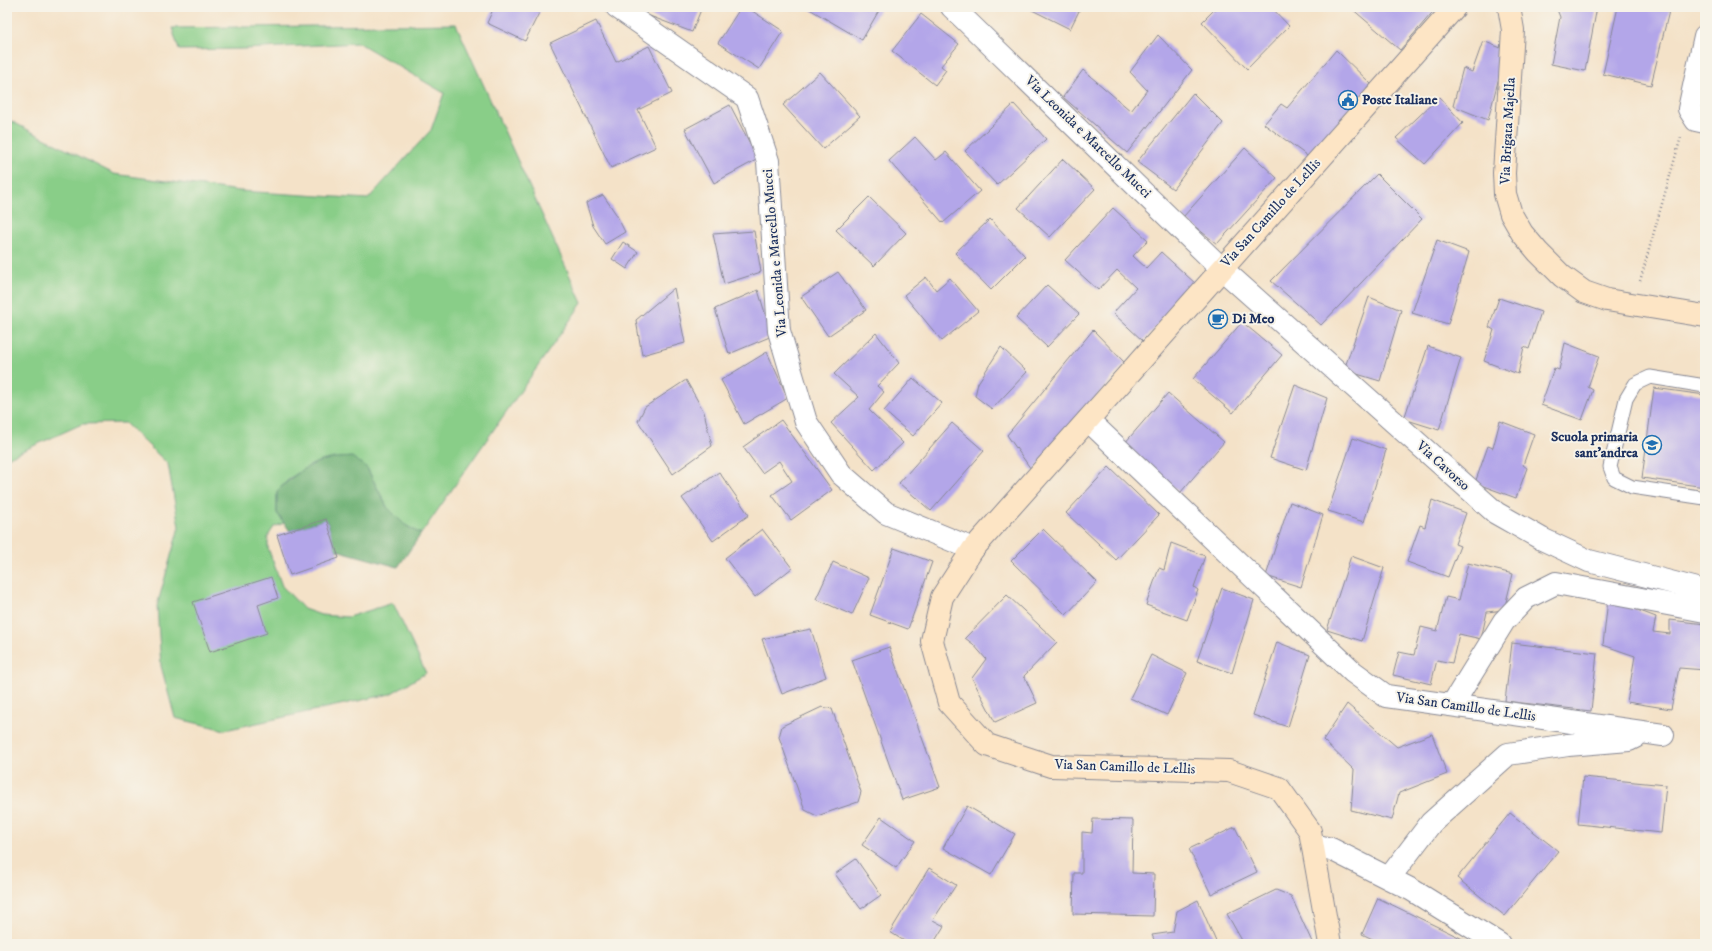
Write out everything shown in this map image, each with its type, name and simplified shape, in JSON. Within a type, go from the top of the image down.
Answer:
[{"type":"street","name":"Via Leonida e Marcello Mucci","points":[[617,7],[747,98],[768,161],[779,331],[806,422],[841,474],[886,513],[973,549]]},
{"type":"street","name":"Via Leonida e Marcello Mucci","points":[[952,7],[1222,269]]},
{"type":"street","name":"Via San Camillo de Lellis","points":[[1330,944],[1310,831],[1279,788],[1229,771],[1051,766],[987,744],[949,703],[932,641],[942,597],[973,549],[1455,7]]},
{"type":"street","name":"Via Brigata Majella","points":[[1509,7],[1513,30],[1504,173],[1505,194],[1511,214],[1522,233],[1538,252],[1562,276],[1584,292],[1607,300],[1705,316]]},
{"type":"street","points":[[1705,36],[1689,109],[1696,120],[1705,122]]},
{"type":"street","name":"Via Cavorso","points":[[1222,269],[1496,513],[1542,539],[1589,561],[1705,591]]},
{"type":"street","name":"Via San Camillo de Lellis","points":[[1088,420],[1352,672],[1386,696],[1654,734],[1629,740],[1508,754],[1431,823],[1389,878]]},
{"type":"street","points":[[1452,705],[1504,621],[1526,598],[1556,583],[1705,611]]},
{"type":"street","points":[[1313,845],[1331,848],[1412,890],[1499,944]]},
{"type":"lane","points":[[1705,386],[1650,377],[1634,384],[1626,399],[1610,467],[1614,478],[1632,487],[1705,498]]},
{"type":"path","points":[[1638,288],[1672,166]]},
{"type":"green space","points":[[456,24],[582,303],[421,534],[405,525],[387,507],[367,468],[311,465],[290,478],[277,491],[277,513],[284,523],[274,527],[268,536],[268,548],[282,586],[304,609],[321,615],[348,617],[393,603],[426,673],[390,694],[225,730],[175,718],[161,666],[157,606],[179,527],[168,464],[125,423],[82,424],[9,457],[7,460],[7,119],[114,174],[240,191],[368,199],[431,130],[444,93],[359,43],[244,49],[179,50],[172,28]]},
{"type":"green space","points":[[352,457],[367,468],[387,507],[405,525],[421,534],[398,567],[336,550],[326,519],[290,531],[277,513],[277,491],[295,476],[315,463],[335,458]]},
{"type":"building","points":[[494,7],[542,7],[525,41],[487,23]]},
{"type":"building","points":[[626,7],[702,7],[692,32]]},
{"type":"building","points":[[741,7],[746,7],[783,31],[759,69],[718,43]]},
{"type":"building","points":[[806,7],[881,7],[862,40]]},
{"type":"building","points":[[1026,7],[1081,7],[1070,29]]},
{"type":"building","points":[[1217,7],[1271,7],[1289,26],[1247,69],[1202,22]]},
{"type":"building","points":[[1350,7],[1437,7],[1400,50]]},
{"type":"building","points":[[1556,7],[1597,7],[1585,71],[1551,64],[1560,17]]},
{"type":"building","points":[[1618,7],[1670,7],[1651,85],[1603,74]]},
{"type":"building","points":[[921,14],[959,44],[941,66],[946,70],[935,85],[892,51]]},
{"type":"building","points":[[596,21],[616,62],[649,46],[672,93],[638,110],[656,147],[611,168],[550,43]]},
{"type":"building","points":[[1158,35],[1192,70],[1127,153],[1063,97],[1083,70],[1131,111],[1147,90],[1130,72]]},
{"type":"building","points":[[1483,41],[1506,50],[1488,120],[1453,106],[1463,68],[1472,72]]},
{"type":"building","points":[[1336,50],[1371,84],[1310,158],[1264,124],[1281,104],[1287,108]]},
{"type":"building","points":[[820,72],[860,116],[823,149],[783,105]]},
{"type":"building","points":[[1193,93],[1223,123],[1173,189],[1137,162]]},
{"type":"building","points":[[1439,97],[1463,123],[1425,164],[1396,138]]},
{"type":"building","points":[[1014,104],[1046,139],[997,185],[965,151]]},
{"type":"building","points":[[730,105],[758,159],[714,183],[685,129]]},
{"type":"building","points":[[915,137],[936,160],[946,152],[980,191],[943,223],[889,161]]},
{"type":"building","points":[[1245,148],[1277,178],[1217,244],[1183,217]]},
{"type":"building","points":[[1063,159],[1095,189],[1050,237],[1018,208]]},
{"type":"building","points":[[1377,174],[1422,219],[1321,325],[1271,281]]},
{"type":"building","points":[[603,195],[616,214],[625,232],[605,244],[593,226],[586,203]]},
{"type":"building","points":[[869,197],[906,233],[874,266],[836,230]]},
{"type":"building","points":[[1113,208],[1148,240],[1133,256],[1146,268],[1161,252],[1196,284],[1143,341],[1113,313],[1136,288],[1117,270],[1098,290],[1065,260]]},
{"type":"building","points":[[990,219],[1025,256],[991,290],[955,253]]},
{"type":"building","points":[[754,231],[761,272],[724,284],[713,234]]},
{"type":"building","points":[[1437,240],[1469,252],[1448,324],[1412,313]]},
{"type":"building","points":[[623,242],[638,252],[627,269],[612,259]]},
{"type":"building","points":[[838,272],[866,310],[828,336],[801,297]]},
{"type":"building","points":[[926,277],[936,290],[950,278],[978,311],[942,341],[904,295]]},
{"type":"building","points":[[1047,285],[1079,314],[1047,347],[1016,318]]},
{"type":"building","points":[[674,288],[685,343],[642,355],[636,320]]},
{"type":"building","points":[[758,290],[772,336],[729,354],[715,309]]},
{"type":"building","points":[[1369,297],[1401,310],[1380,381],[1344,370]]},
{"type":"building","points":[[1499,298],[1541,312],[1529,349],[1524,347],[1518,374],[1484,361],[1494,330],[1489,327]]},
{"type":"building","points":[[1242,322],[1282,355],[1233,413],[1193,379]]},
{"type":"building","points":[[1093,330],[1125,363],[1033,472],[1007,435]]},
{"type":"building","points":[[876,333],[899,363],[877,386],[884,392],[869,410],[903,443],[874,470],[831,423],[859,397],[834,374]]},
{"type":"building","points":[[1565,343],[1599,356],[1588,387],[1593,390],[1582,420],[1541,405],[1554,368],[1559,370]]},
{"type":"building","points":[[1428,346],[1461,358],[1439,430],[1404,419]]},
{"type":"building","points":[[1001,347],[1027,372],[992,409],[975,396],[978,383]]},
{"type":"building","points":[[767,352],[788,398],[744,424],[721,380]]},
{"type":"building","points":[[913,378],[942,403],[913,436],[884,411]]},
{"type":"building","points":[[686,380],[704,412],[712,446],[673,474],[638,421],[645,407]]},
{"type":"building","points":[[1295,385],[1327,398],[1306,470],[1270,458]]},
{"type":"building","points":[[1654,388],[1705,395],[1705,487],[1642,478]]},
{"type":"building","points":[[1168,393],[1224,442],[1180,493],[1124,444]]},
{"type":"building","points":[[781,420],[832,490],[791,520],[772,495],[792,481],[779,461],[762,473],[743,447]]},
{"type":"building","points":[[1500,421],[1534,434],[1523,465],[1527,468],[1516,498],[1475,483],[1488,446],[1493,448]]},
{"type":"building","points":[[952,423],[984,451],[931,511],[899,483]]},
{"type":"building","points":[[1353,438],[1386,450],[1364,522],[1328,511]]},
{"type":"building","points":[[1109,467],[1159,515],[1116,560],[1066,513]]},
{"type":"building","points":[[719,472],[749,515],[713,541],[682,498]]},
{"type":"building","points":[[1432,500],[1466,513],[1455,544],[1460,546],[1448,577],[1407,562],[1420,525],[1425,527]]},
{"type":"building","points":[[1290,502],[1323,515],[1301,587],[1266,576]]},
{"type":"building","points":[[326,519],[339,558],[290,575],[277,535]]},
{"type":"building","points":[[762,529],[792,568],[755,597],[725,558]]},
{"type":"building","points":[[1043,529],[1097,582],[1066,615],[1011,561]]},
{"type":"building","points":[[1171,543],[1205,556],[1194,587],[1198,590],[1187,620],[1146,605],[1159,568],[1164,570]]},
{"type":"building","points":[[894,548],[932,562],[908,629],[870,615]]},
{"type":"building","points":[[1351,556],[1384,568],[1362,641],[1327,630]]},
{"type":"building","points":[[833,562],[869,578],[852,615],[816,599]]},
{"type":"building","points":[[1468,563],[1513,574],[1504,610],[1487,612],[1481,639],[1459,634],[1452,663],[1437,660],[1431,684],[1393,675],[1399,652],[1414,655],[1421,627],[1437,631],[1446,597],[1459,600]]},
{"type":"building","points":[[271,577],[278,598],[258,605],[267,633],[210,652],[193,602]]},
{"type":"building","points":[[1222,588],[1254,600],[1232,673],[1197,661]]},
{"type":"building","points":[[1007,595],[1057,642],[1024,676],[1037,703],[995,722],[972,678],[986,659],[973,644],[965,638]]},
{"type":"building","points":[[1608,599],[1656,617],[1653,632],[1670,634],[1670,620],[1705,624],[1705,670],[1679,668],[1671,709],[1627,702],[1635,656],[1603,645]]},
{"type":"building","points":[[811,629],[826,677],[782,694],[762,639]]},
{"type":"building","points":[[1277,642],[1310,655],[1288,727],[1253,715]]},
{"type":"building","points":[[1512,643],[1597,653],[1591,711],[1505,701]]},
{"type":"building","points":[[889,647],[940,787],[902,800],[852,660]]},
{"type":"building","points":[[1151,655],[1187,673],[1167,715],[1130,698]]},
{"type":"building","points":[[1347,704],[1397,747],[1432,734],[1447,774],[1399,793],[1392,820],[1351,810],[1354,770],[1323,740]]},
{"type":"building","points":[[822,707],[832,709],[861,792],[858,802],[817,816],[805,810],[779,737],[782,726]]},
{"type":"building","points":[[1583,777],[1666,785],[1661,833],[1578,824]]},
{"type":"building","points":[[967,806],[1015,834],[991,875],[943,848]]},
{"type":"building","points":[[1510,813],[1558,851],[1505,916],[1457,878]]},
{"type":"building","points":[[881,817],[915,841],[896,868],[862,845]]},
{"type":"building","points":[[1093,819],[1133,820],[1132,873],[1154,874],[1153,916],[1073,914],[1074,873],[1082,873],[1082,832],[1092,833]]},
{"type":"building","points":[[1235,827],[1257,872],[1211,894],[1189,849]]},
{"type":"building","points":[[856,859],[881,895],[861,909],[835,874]]},
{"type":"building","points":[[929,868],[956,885],[933,920],[944,926],[933,944],[909,944],[890,932]]},
{"type":"building","points":[[1276,890],[1291,896],[1312,942],[1309,944],[1244,944],[1227,914]]},
{"type":"building","points":[[1378,898],[1473,944],[1383,944],[1362,934]]},
{"type":"building","points":[[1198,900],[1217,944],[1156,944],[1152,935],[1173,932],[1177,911]]},
{"type":"place","name":"Poste Italiane","points":[[1348,100]]},
{"type":"place","name":"Di Meo","points":[[1218,319]]},
{"type":"place","name":"Scuola primaria sant'andrea","points":[[1652,445]]}]
